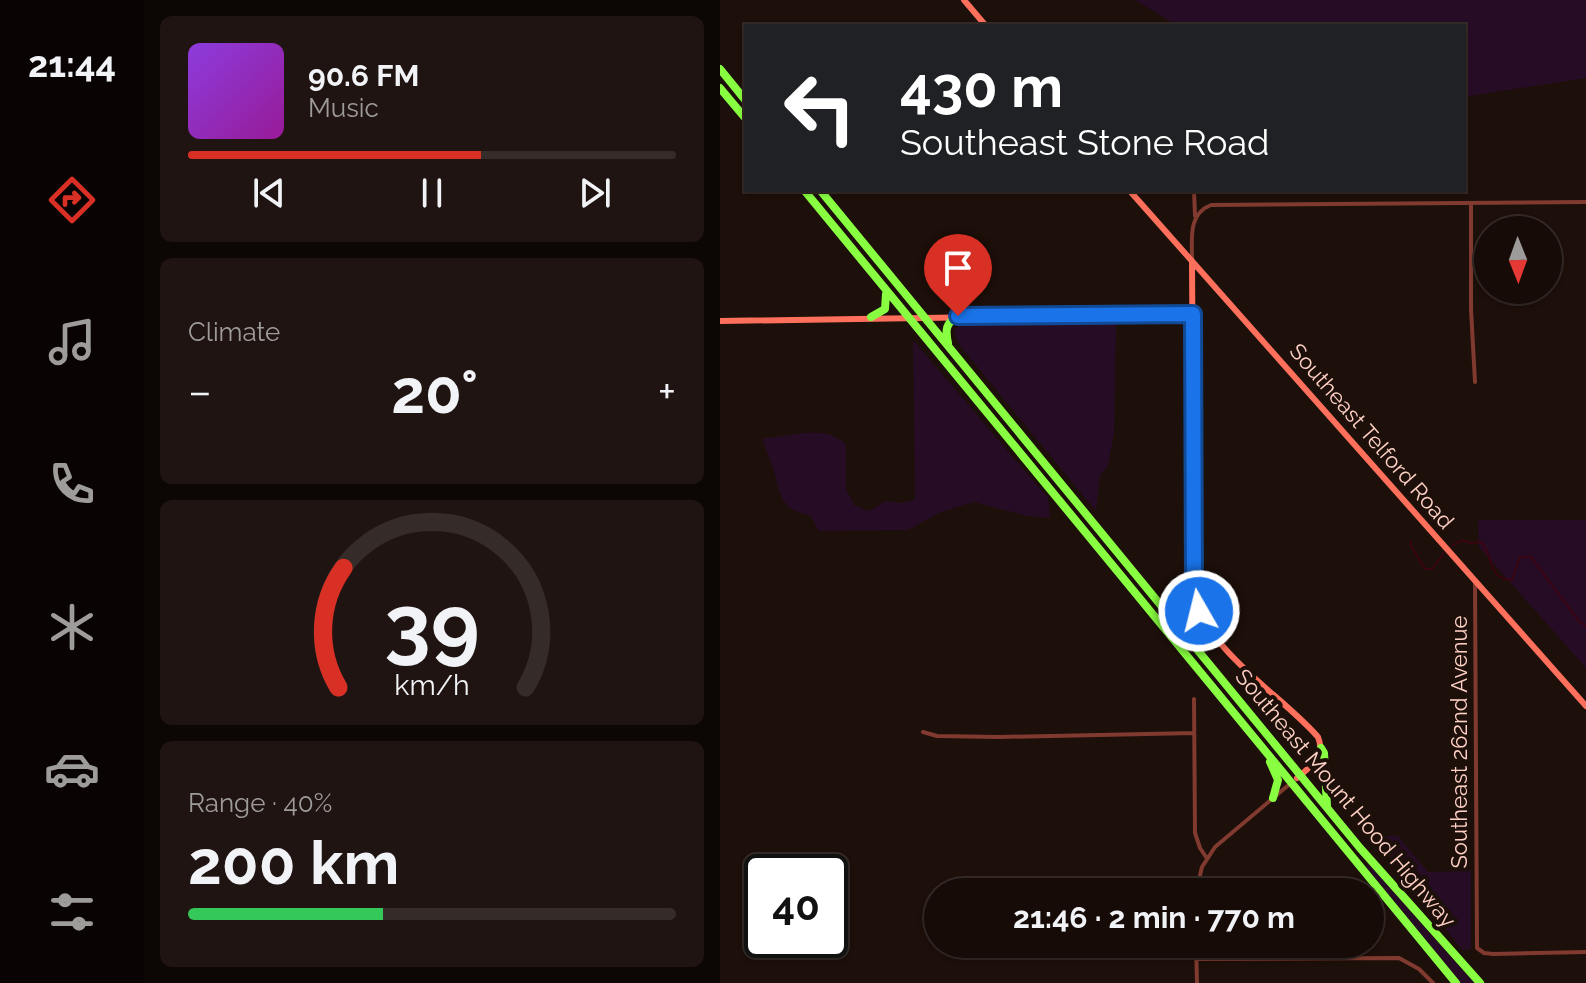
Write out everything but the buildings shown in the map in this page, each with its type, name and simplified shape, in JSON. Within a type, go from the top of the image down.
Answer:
[{"type":"highway","points":[[720,69],[744,99]]},
{"type":"highway","points":[[720,88],[744,117]]},
{"type":"highway","name":"Southeast Mount Hood Highway","points":[[806,192],[885,289],[949,348],[1360,848],[1480,983]]},
{"type":"highway","name":"Southeast Mount Hood Highway","points":[[821,192],[915,317],[1456,983]]},
{"type":"highway","points":[[846,241],[871,261],[955,366],[979,385]]},
{"type":"highway","points":[[871,317],[882,312],[886,306],[885,289]]},
{"type":"highway","points":[[949,348],[946,327],[958,316]]},
{"type":"highway","points":[[1230,708],[1254,725],[1291,771],[1301,775]]},
{"type":"highway","points":[[1260,744],[1277,777],[1273,798]]},
{"type":"highway","points":[[1321,748],[1324,753],[1327,807]]},
{"type":"highway","points":[[1292,782],[1301,786],[1336,829],[1360,848]]},
{"type":"street","points":[[964,0],[984,24]]},
{"type":"street","name":"Southeast Telford Road","points":[[1131,192],[1586,706]]},
{"type":"street","points":[[1194,192],[1192,261],[1196,602],[1202,619],[1217,639],[1312,730],[1320,740],[1321,748],[1315,762],[1206,857],[1200,878]]},
{"type":"street","points":[[1195,216],[1202,209],[1216,205],[1586,202]]},
{"type":"street","points":[[1471,203],[1475,382]]},
{"type":"street","points":[[720,321],[1193,314]]},
{"type":"street","name":"Southeast 262nd Avenue","points":[[1475,580],[1476,943],[1480,951],[1493,954],[1586,952]]},
{"type":"street","points":[[1194,699],[1195,833],[1206,857]]},
{"type":"street","points":[[923,732],[937,736],[999,737],[1194,733]]},
{"type":"street","points":[[1197,983],[1196,959],[1379,956],[1399,958],[1419,969],[1433,983]]},
{"type":"shaded area","points":[[1135,0],[1586,0],[1586,78],[1466,97],[1466,24],[1175,24]]},
{"type":"shaded area","points":[[1116,323],[1114,433],[1108,466],[1100,475],[1096,511],[965,352],[954,330],[961,324]]},
{"type":"shaded area","points":[[913,340],[1048,498],[1050,518],[1027,516],[974,502],[941,512],[908,530],[819,531],[810,515],[787,505],[780,493],[763,438],[818,433],[838,438],[846,445],[846,489],[854,505],[869,511],[886,501],[900,503],[915,500]]},
{"type":"shaded area","points":[[1478,520],[1586,520],[1586,668],[1479,547]]},
{"type":"shaded area","points":[[1373,835],[1398,836],[1428,872],[1471,871],[1471,949],[1462,950]]},
{"type":"shaded area","points":[[1369,864],[1381,878],[1375,878],[1366,867]]},
{"type":"shaded area","points":[[1384,881],[1474,983],[1461,983],[1384,889]]},
{"type":"waterway","points":[[1452,546],[1462,540],[1481,542],[1495,571],[1504,579],[1512,580],[1520,557],[1531,557],[1586,626]]},
{"type":"waterway","points":[[1411,541],[1425,569],[1432,569],[1444,553]]},
{"type":"route","points":[[958,316],[1193,314],[1194,585],[1199,611]]}]
